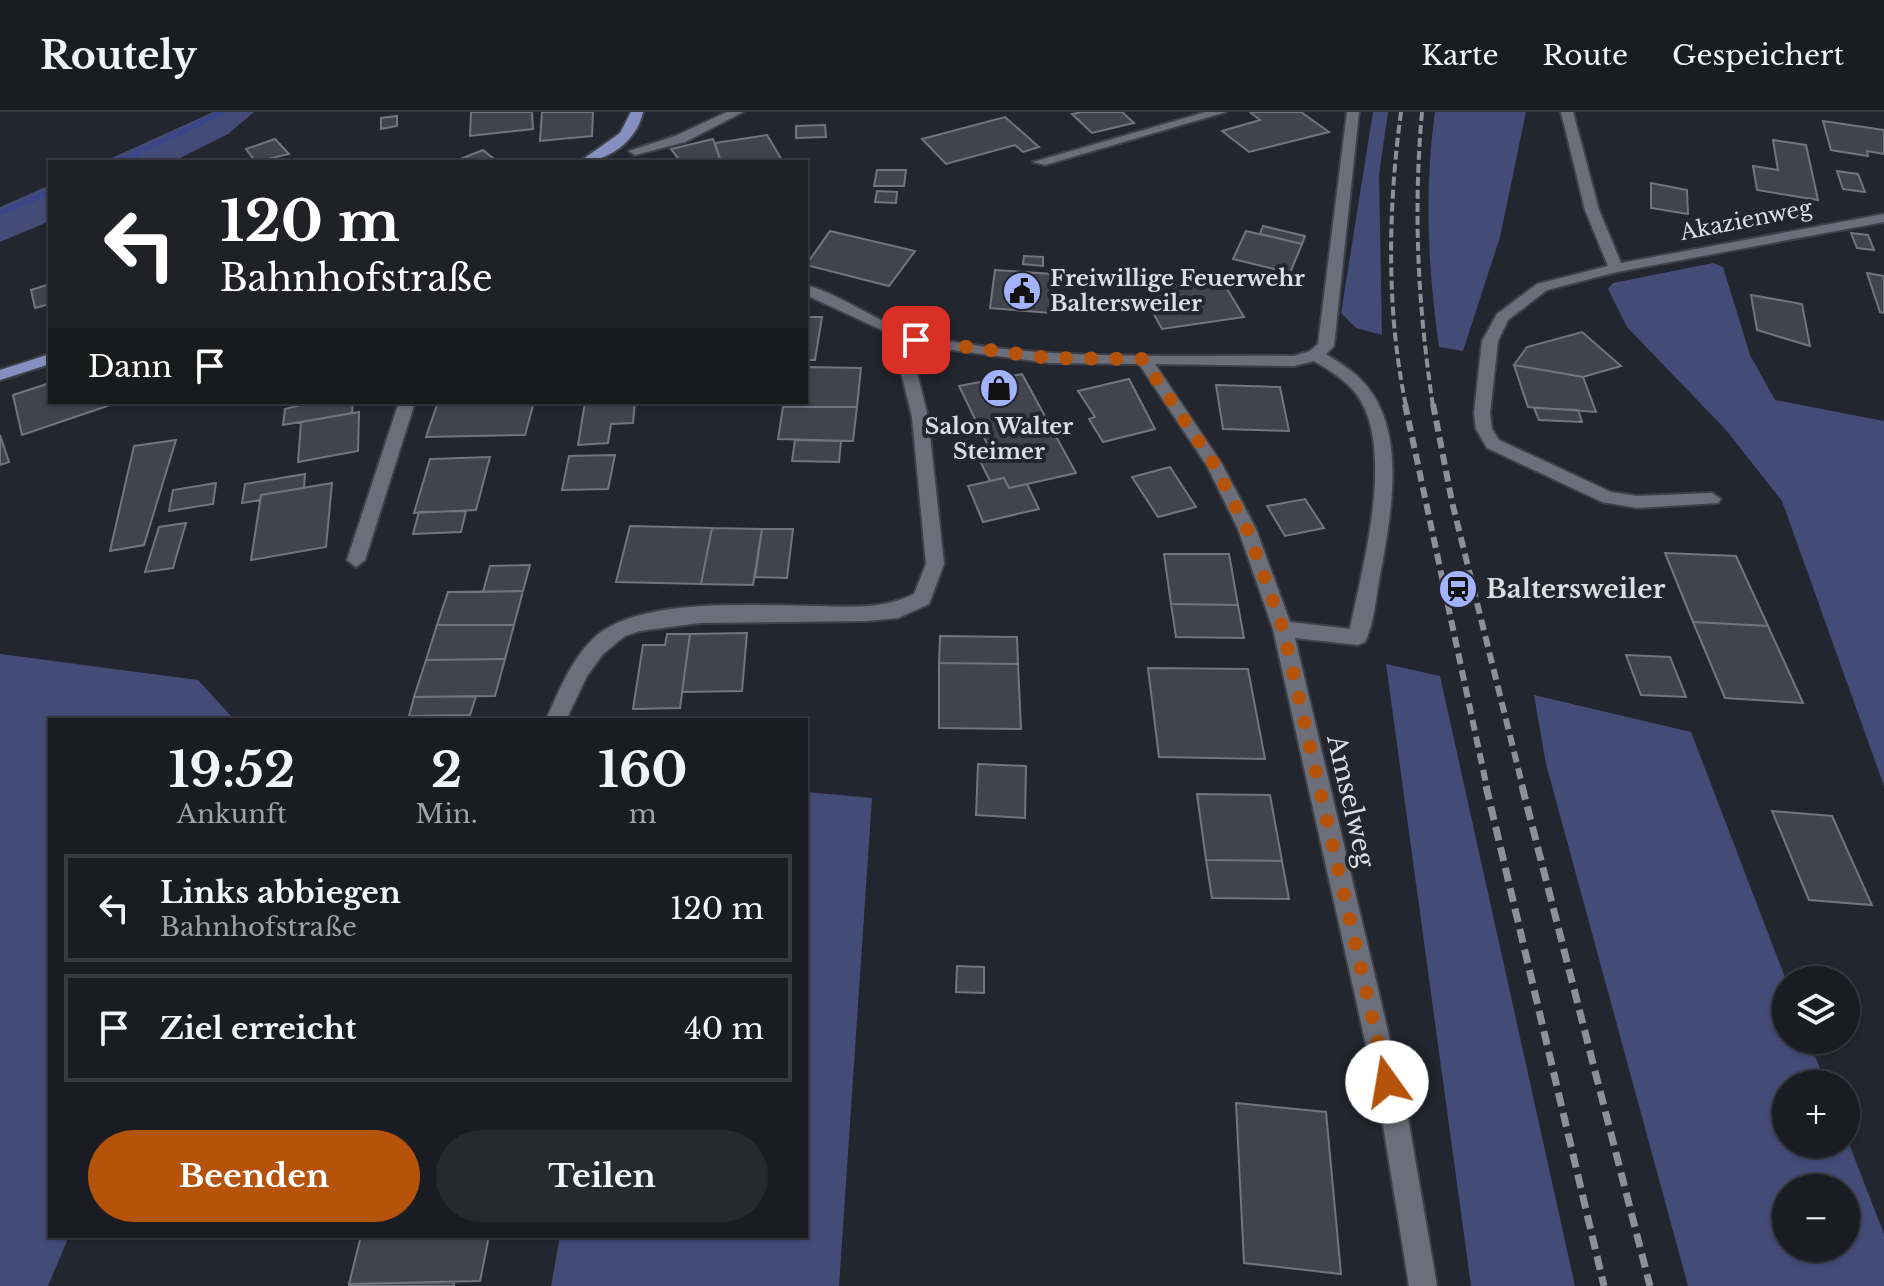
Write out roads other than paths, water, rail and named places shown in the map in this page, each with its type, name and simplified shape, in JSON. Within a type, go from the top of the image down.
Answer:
[{"type":"main road","points":[[589,160],[618,143],[637,118],[637,112]]},
{"type":"main road","points":[[0,375],[48,360]]},
{"type":"street","points":[[635,151],[680,139],[737,112]]},
{"type":"street","points":[[1040,162],[1220,112]]},
{"type":"street","points":[[808,290],[916,340],[1049,358],[1294,361],[1316,355],[1326,346],[1353,112]]},
{"type":"street","points":[[1567,112],[1592,210],[1616,268]]},
{"type":"street","points":[[618,143],[650,160]]},
{"type":"street","name":"Akazienweg","points":[[1712,499],[1637,502],[1608,498],[1493,444],[1484,429],[1482,413],[1490,341],[1502,317],[1542,287],[1616,268],[1884,218]]},
{"type":"street","points":[[557,718],[587,657],[618,631],[654,618],[867,614],[898,611],[922,599],[935,564],[920,417],[907,364],[916,340]]},
{"type":"street","points":[[1283,629],[1358,637],[1385,488],[1370,403],[1349,376],[1316,355]]},
{"type":"street","name":"Amselweg","points":[[1143,359],[1214,464],[1247,529],[1283,629],[1394,1112],[1423,1286]]},
{"type":"street","points":[[356,560],[406,404]]},
{"type":"waterway","points":[[122,160],[224,112]]},
{"type":"waterway","points":[[0,213],[48,193]]},
{"type":"railway","points":[[1401,112],[1393,185],[1391,259],[1395,333],[1406,406]]},
{"type":"railway","points":[[1422,112],[1418,259],[1433,406]]},
{"type":"railway","points":[[1405,404],[1487,788]]},
{"type":"railway","points":[[1433,404],[1452,502],[1523,788]]},
{"type":"railway","points":[[1486,786],[1604,1286]]},
{"type":"railway","points":[[1522,786],[1650,1286]]},
{"type":"place","name":"Freiwillige Feuerwehr Baltersweiler","points":[[1022,291]]},
{"type":"place","name":"Salon Walter Steimer","points":[[999,388]]},
{"type":"place","name":"Baltersweiler","points":[[1458,589]]}]
